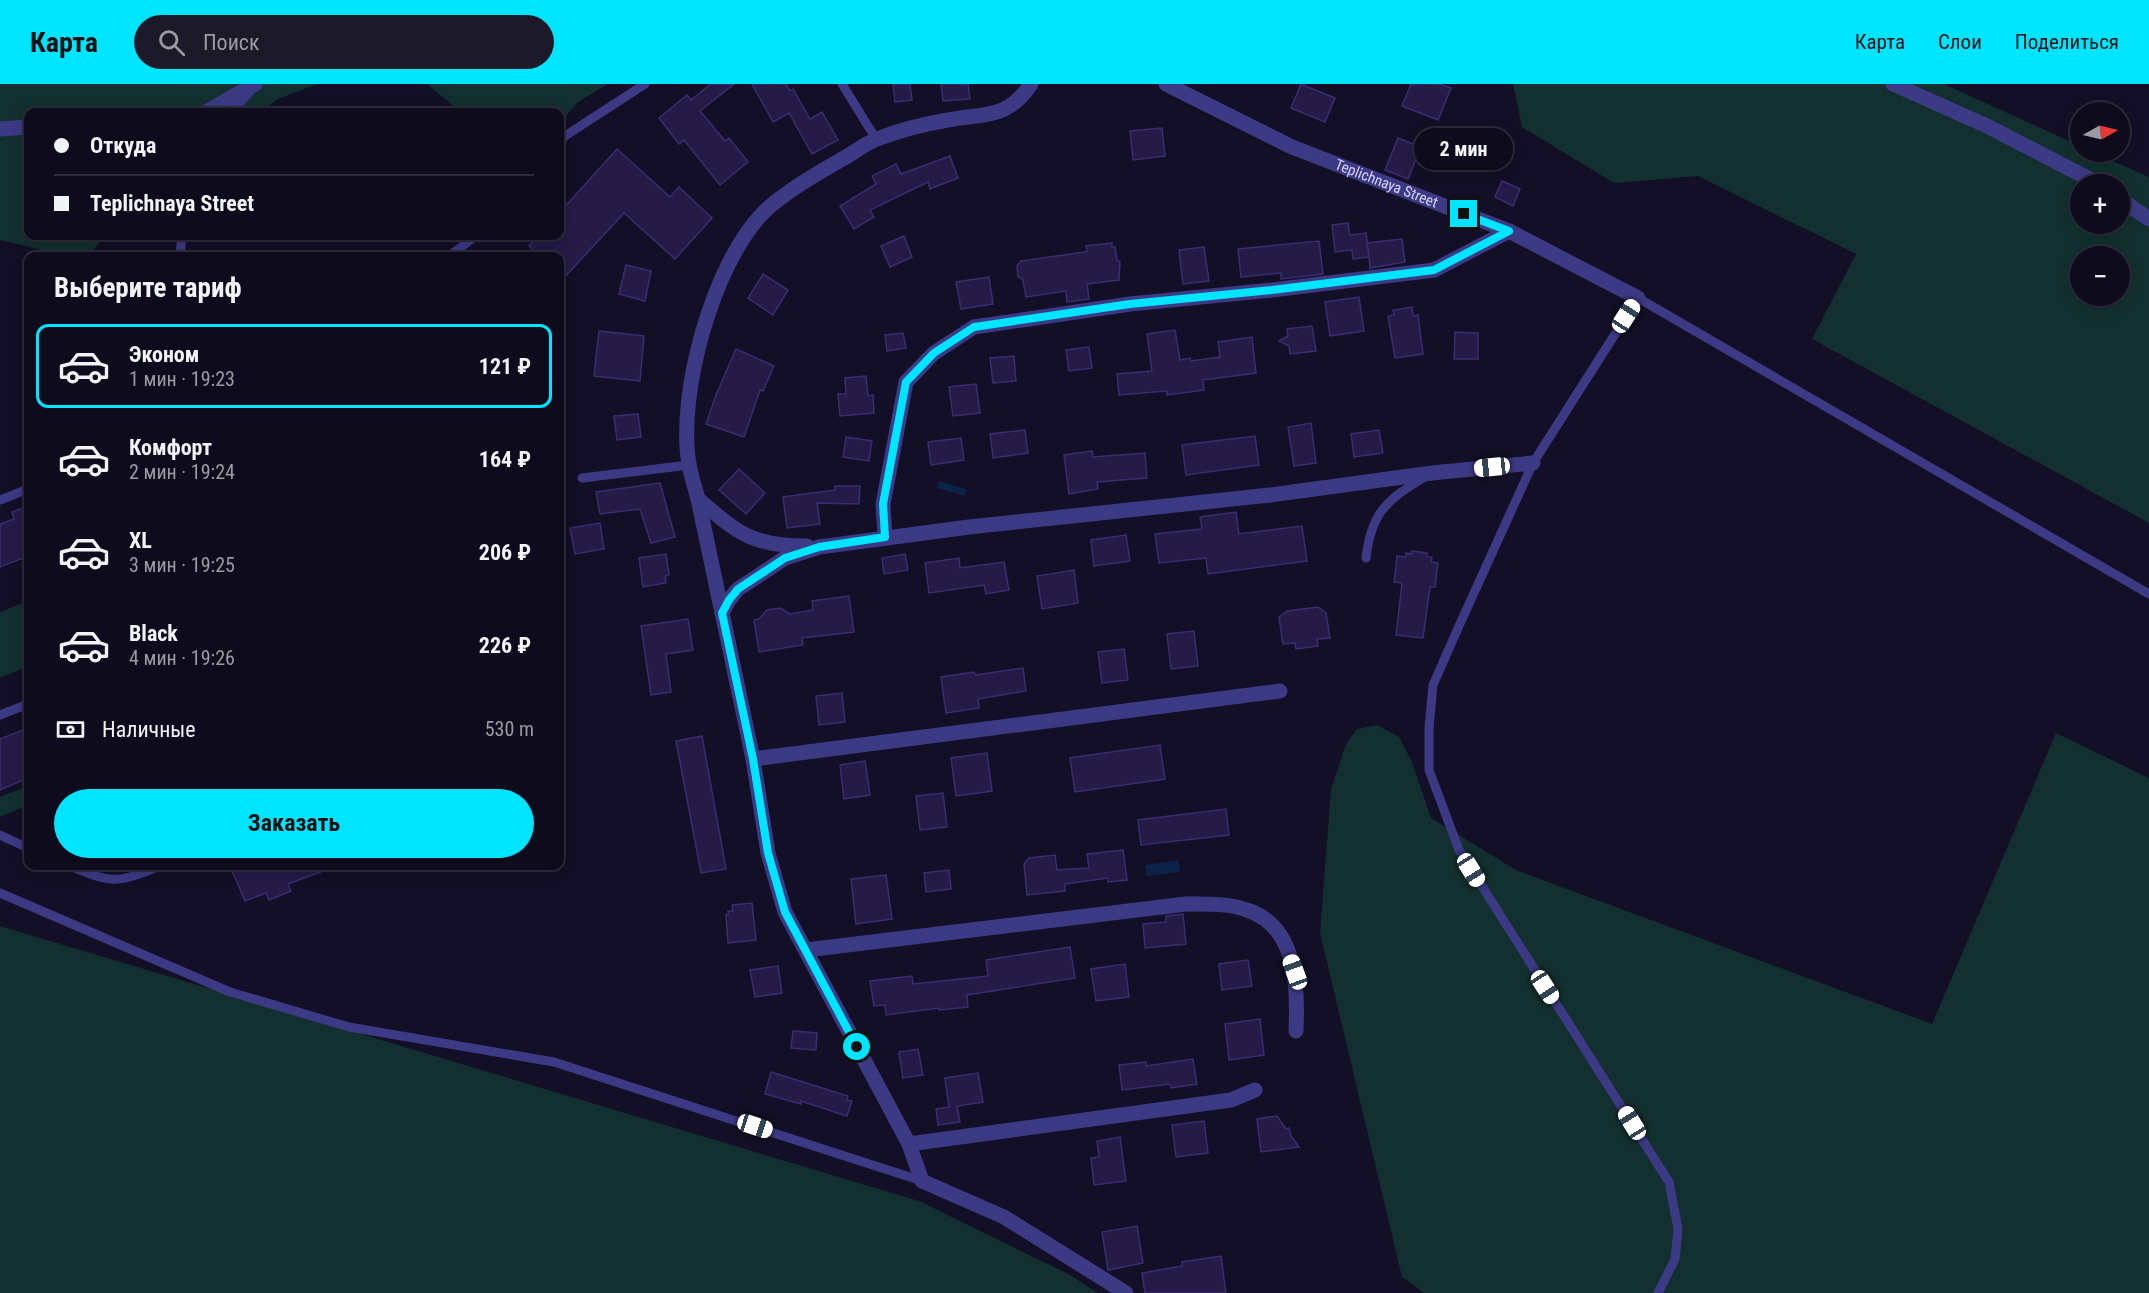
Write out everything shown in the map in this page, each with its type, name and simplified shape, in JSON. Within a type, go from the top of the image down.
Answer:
[{"type":"street","points":[[213,108],[256,84]]},
{"type":"street","points":[[1031,84],[1011,106],[991,115],[948,120],[876,140],[807,180],[764,213],[736,250],[713,304],[698,351],[688,401],[689,465],[753,759],[768,853],[785,912],[909,1144],[922,1181],[1004,1217],[1126,1293]]},
{"type":"street","name":"Teplichnaya Street","points":[[1166,84],[1292,147],[1509,231],[1638,298]]},
{"type":"street","points":[[1893,84],[1987,126],[2080,174]]},
{"type":"street","points":[[0,129],[24,128]]},
{"type":"street","points":[[2130,206],[2149,219]]},
{"type":"street","points":[[885,537],[883,504],[906,382],[934,353],[974,327],[1130,304],[1272,290],[1434,270],[1509,231]]},
{"type":"street","points":[[722,613],[738,589],[785,558],[819,547],[885,537],[1270,495],[1432,472],[1533,463]]},
{"type":"street","points":[[698,499],[738,532],[761,542],[781,546],[819,547]]},
{"type":"street","points":[[753,759],[1280,691]]},
{"type":"street","points":[[806,950],[1186,904],[1216,903],[1249,910],[1274,927],[1287,949],[1295,972],[1298,1002],[1296,1031]]},
{"type":"street","points":[[909,1144],[1231,1100],[1255,1090]]},
{"type":"lane","points":[[235,108],[256,84]]},
{"type":"lane","points":[[564,137],[645,84]]},
{"type":"lane","points":[[842,84],[876,140]]},
{"type":"lane","points":[[454,252],[471,240]]},
{"type":"lane","points":[[1658,1293],[1675,1259],[1678,1229],[1669,1182],[1459,850],[1429,770],[1429,728],[1433,685],[1533,463],[1638,298],[2149,594]]},
{"type":"lane","points":[[582,478],[689,465]]},
{"type":"lane","points":[[1366,558],[1368,537],[1381,512],[1394,496],[1432,472]]},
{"type":"lane","points":[[0,500],[24,491]]},
{"type":"lane","points":[[0,716],[24,706]]},
{"type":"lane","points":[[0,835],[24,846]]},
{"type":"lane","points":[[79,870],[98,878],[113,880],[128,879],[150,870]]},
{"type":"lane","points":[[0,893],[230,992],[349,1027],[554,1062],[922,1181]]},
{"type":"green space","points":[[0,84],[317,84],[278,99],[266,108],[24,108],[24,240],[101,240],[92,252],[47,252],[0,240]]},
{"type":"green space","points":[[427,84],[608,84],[578,102],[564,118],[564,108],[456,108]]},
{"type":"green space","points":[[1513,84],[1944,84],[2070,141],[2070,162],[2115,162],[2149,177],[2149,523],[1812,339],[1856,254],[1698,176],[1614,183],[1522,127]]},
{"type":"green space","points":[[24,603],[24,668],[0,678],[0,612]]},
{"type":"green space","points":[[1377,725],[1399,737],[1412,762],[1431,818],[1516,870],[1932,1024],[2056,733],[2149,778],[2149,1293],[1424,1293],[1402,1277],[1320,933],[1331,789],[1346,744],[1357,729]]},
{"type":"green space","points":[[24,788],[24,807],[0,817],[0,797]]},
{"type":"green space","points":[[0,926],[919,1201],[1070,1275],[1098,1293],[0,1293]]},
{"type":"water","points":[[939,481],[966,489],[965,496],[937,488]]},
{"type":"water","points":[[1179,860],[1180,872],[1147,876],[1145,865]]},
{"type":"building","points":[[711,84],[734,84],[700,111],[725,141],[729,138],[748,162],[720,185],[684,140],[679,144],[659,118],[687,95],[691,100]]},
{"type":"building","points":[[752,84],[786,84],[790,91],[793,89],[810,119],[822,112],[838,140],[812,154],[789,113],[773,122]]},
{"type":"building","points":[[893,84],[910,84],[912,100],[895,102]]},
{"type":"building","points":[[941,84],[968,84],[970,99],[943,101]]},
{"type":"building","points":[[1301,84],[1335,98],[1325,122],[1291,108]]},
{"type":"building","points":[[1411,84],[1439,84],[1451,88],[1438,120],[1402,106]]},
{"type":"building","points":[[1162,128],[1165,156],[1133,160],[1130,131]]},
{"type":"building","points":[[1398,138],[1421,147],[1408,179],[1385,170]]},
{"type":"building","points":[[617,149],[670,197],[679,187],[712,218],[675,259],[624,213],[564,278],[564,252],[536,252],[529,246],[534,240],[564,240],[564,208]]},
{"type":"building","points":[[950,156],[958,178],[930,189],[928,182],[870,210],[874,217],[854,229],[840,206],[876,184],[872,176],[896,164],[901,174]]},
{"type":"building","points":[[1502,181],[1520,189],[1513,206],[1495,197]]},
{"type":"building","points":[[1348,223],[1350,235],[1366,233],[1367,243],[1402,239],[1405,262],[1370,268],[1369,257],[1353,259],[1352,250],[1335,252],[1332,225]]},
{"type":"building","points":[[904,236],[912,257],[890,267],[881,246]]},
{"type":"building","points":[[1319,241],[1323,274],[1281,279],[1281,273],[1241,277],[1238,249]]},
{"type":"building","points":[[1112,243],[1117,260],[1120,262],[1119,280],[1087,284],[1089,299],[1067,302],[1066,291],[1026,297],[1023,280],[1018,276],[1017,266],[1021,261],[1085,252],[1087,251],[1086,246]]},
{"type":"building","points":[[1204,247],[1209,281],[1183,284],[1179,250]]},
{"type":"building","points":[[626,265],[651,271],[645,301],[619,294]]},
{"type":"building","points":[[763,274],[788,290],[773,315],[748,298]]},
{"type":"building","points":[[989,277],[993,304],[961,309],[956,282]]},
{"type":"building","points":[[1359,297],[1364,331],[1330,336],[1325,302]]},
{"type":"building","points":[[1412,307],[1413,316],[1418,315],[1423,354],[1395,358],[1388,316],[1394,315],[1393,310]]},
{"type":"building","points":[[1312,326],[1316,351],[1290,354],[1289,346],[1279,341],[1288,336],[1287,329]]},
{"type":"building","points":[[1175,330],[1180,360],[1190,358],[1191,361],[1220,357],[1218,342],[1252,337],[1256,373],[1203,380],[1204,390],[1167,395],[1167,391],[1119,395],[1117,374],[1152,371],[1147,334]]},
{"type":"building","points":[[599,331],[644,336],[640,381],[594,376]]},
{"type":"building","points":[[1455,332],[1478,333],[1478,359],[1454,359]]},
{"type":"building","points":[[903,333],[906,348],[887,351],[885,335]]},
{"type":"building","points":[[1089,347],[1092,368],[1069,371],[1066,350]]},
{"type":"building","points":[[736,349],[774,366],[763,391],[760,390],[744,437],[706,424]]},
{"type":"building","points":[[1014,356],[1016,381],[993,383],[990,358]]},
{"type":"building","points":[[866,376],[868,396],[873,395],[874,413],[840,416],[838,394],[846,394],[845,378]]},
{"type":"building","points":[[976,384],[980,413],[953,416],[949,387]]},
{"type":"building","points":[[638,414],[641,437],[617,440],[614,416]]},
{"type":"building","points":[[1311,423],[1316,463],[1294,466],[1288,427]]},
{"type":"building","points":[[1025,430],[1028,453],[993,458],[990,434]]},
{"type":"building","points":[[1379,430],[1383,453],[1354,457],[1351,434]]},
{"type":"building","points":[[1255,436],[1259,465],[1186,475],[1182,445]]},
{"type":"building","points":[[846,437],[872,441],[869,461],[843,457]]},
{"type":"building","points":[[961,438],[964,460],[931,465],[928,442]]},
{"type":"building","points":[[1092,451],[1093,457],[1145,453],[1147,478],[1097,482],[1098,489],[1069,494],[1064,455]]},
{"type":"building","points":[[739,469],[765,493],[746,514],[719,490]]},
{"type":"building","points":[[660,483],[675,537],[651,543],[640,509],[600,514],[596,492]]},
{"type":"building","points":[[835,486],[860,486],[859,504],[817,503],[820,524],[787,528],[783,497],[835,490]]},
{"type":"building","points":[[24,508],[24,558],[0,567],[0,524],[14,519],[12,512]]},
{"type":"building","points":[[1236,512],[1239,534],[1302,526],[1307,561],[1208,574],[1206,558],[1159,563],[1155,534],[1202,529],[1200,517]]},
{"type":"building","points":[[600,523],[604,549],[575,554],[570,528]]},
{"type":"building","points":[[1126,535],[1130,561],[1094,566],[1091,540]]},
{"type":"building","points":[[1412,551],[1427,553],[1427,557],[1432,557],[1431,562],[1438,563],[1435,587],[1430,587],[1423,638],[1396,635],[1402,583],[1394,582],[1397,556],[1406,557],[1406,553],[1412,554]]},
{"type":"building","points":[[666,554],[669,575],[665,576],[666,583],[643,587],[639,558]]},
{"type":"building","points":[[905,554],[908,570],[884,574],[882,558]]},
{"type":"building","points":[[959,558],[960,568],[1004,562],[1009,590],[986,594],[984,585],[929,593],[925,563]]},
{"type":"building","points":[[1074,570],[1078,603],[1042,609],[1037,576]]},
{"type":"building","points":[[849,596],[854,632],[802,638],[803,645],[759,652],[754,620],[759,619],[767,610],[780,608],[790,614],[813,610],[812,601]]},
{"type":"building","points":[[1318,607],[1326,613],[1330,638],[1317,639],[1318,646],[1296,649],[1295,643],[1283,644],[1279,617],[1287,611]]},
{"type":"building","points":[[688,619],[693,650],[666,654],[671,692],[651,695],[641,626]]},
{"type":"building","points":[[1194,631],[1198,666],[1171,669],[1167,634]]},
{"type":"building","points":[[1124,649],[1128,680],[1102,683],[1098,652]]},
{"type":"building","points":[[1023,668],[1026,691],[978,699],[979,708],[946,713],[941,677]]},
{"type":"building","points":[[842,693],[845,722],[819,725],[816,696]]},
{"type":"building","points":[[24,730],[24,780],[0,790],[0,739]]},
{"type":"building","points":[[702,736],[726,869],[701,873],[676,741]]},
{"type":"building","points":[[1160,745],[1165,779],[1075,792],[1070,758]]},
{"type":"building","points":[[987,753],[992,791],[956,796],[951,758]]},
{"type":"building","points":[[865,761],[870,795],[844,799],[840,765]]},
{"type":"building","points":[[943,793],[947,827],[920,830],[916,796]]},
{"type":"building","points":[[1226,809],[1229,835],[1141,845],[1138,820]]},
{"type":"building","points":[[1123,850],[1127,880],[1108,882],[1108,878],[1065,884],[1065,891],[1027,895],[1024,864],[1029,858],[1055,855],[1057,870],[1089,868],[1087,854]]},
{"type":"building","points":[[232,870],[326,870],[288,884],[291,891],[269,900],[266,893],[245,901]]},
{"type":"building","points":[[949,870],[951,889],[926,892],[924,873]]},
{"type":"building","points":[[886,875],[892,919],[856,924],[851,879]]},
{"type":"building","points":[[752,903],[756,940],[728,943],[726,915],[729,914],[728,911],[733,911],[732,905]]},
{"type":"building","points":[[1183,914],[1186,944],[1145,948],[1143,924],[1166,922],[1166,916]]},
{"type":"building","points":[[1070,947],[1075,978],[967,995],[968,1007],[939,1010],[939,1008],[886,1015],[885,1005],[874,1006],[870,981],[912,976],[913,984],[988,976],[986,960]]},
{"type":"building","points":[[1248,960],[1252,986],[1222,990],[1219,964]]},
{"type":"building","points":[[1125,964],[1129,997],[1096,1001],[1091,969]]},
{"type":"building","points":[[778,966],[782,993],[755,997],[750,970]]},
{"type":"building","points":[[1260,1019],[1264,1055],[1229,1060],[1225,1024]]},
{"type":"building","points":[[793,1031],[817,1033],[816,1050],[791,1048]]},
{"type":"building","points":[[918,1049],[923,1075],[903,1078],[899,1052]]},
{"type":"building","points":[[1193,1059],[1197,1084],[1171,1088],[1170,1084],[1122,1090],[1119,1065],[1146,1062],[1146,1066]]},
{"type":"building","points":[[771,1072],[848,1096],[847,1100],[852,1101],[847,1116],[801,1101],[801,1104],[765,1094]]},
{"type":"building","points":[[978,1073],[983,1102],[957,1106],[960,1122],[938,1125],[936,1109],[949,1107],[945,1078]]},
{"type":"building","points":[[1277,1116],[1286,1129],[1289,1128],[1291,1136],[1299,1147],[1261,1152],[1257,1119]]},
{"type":"building","points":[[1204,1121],[1208,1153],[1176,1157],[1172,1125]]},
{"type":"building","points":[[1120,1137],[1126,1181],[1094,1185],[1091,1158],[1099,1157],[1097,1141]]},
{"type":"building","points":[[1137,1226],[1143,1263],[1108,1270],[1102,1232]]},
{"type":"building","points":[[1221,1256],[1226,1293],[1145,1293],[1142,1273],[1182,1266],[1182,1262]]},
{"type":"route","points":[[857,1047],[785,912],[768,853],[753,759],[722,613],[729,600],[738,589],[785,558],[819,547],[885,537],[883,504],[906,382],[934,353],[974,327],[1130,304],[1272,290],[1434,270],[1509,231],[1464,214]]}]
